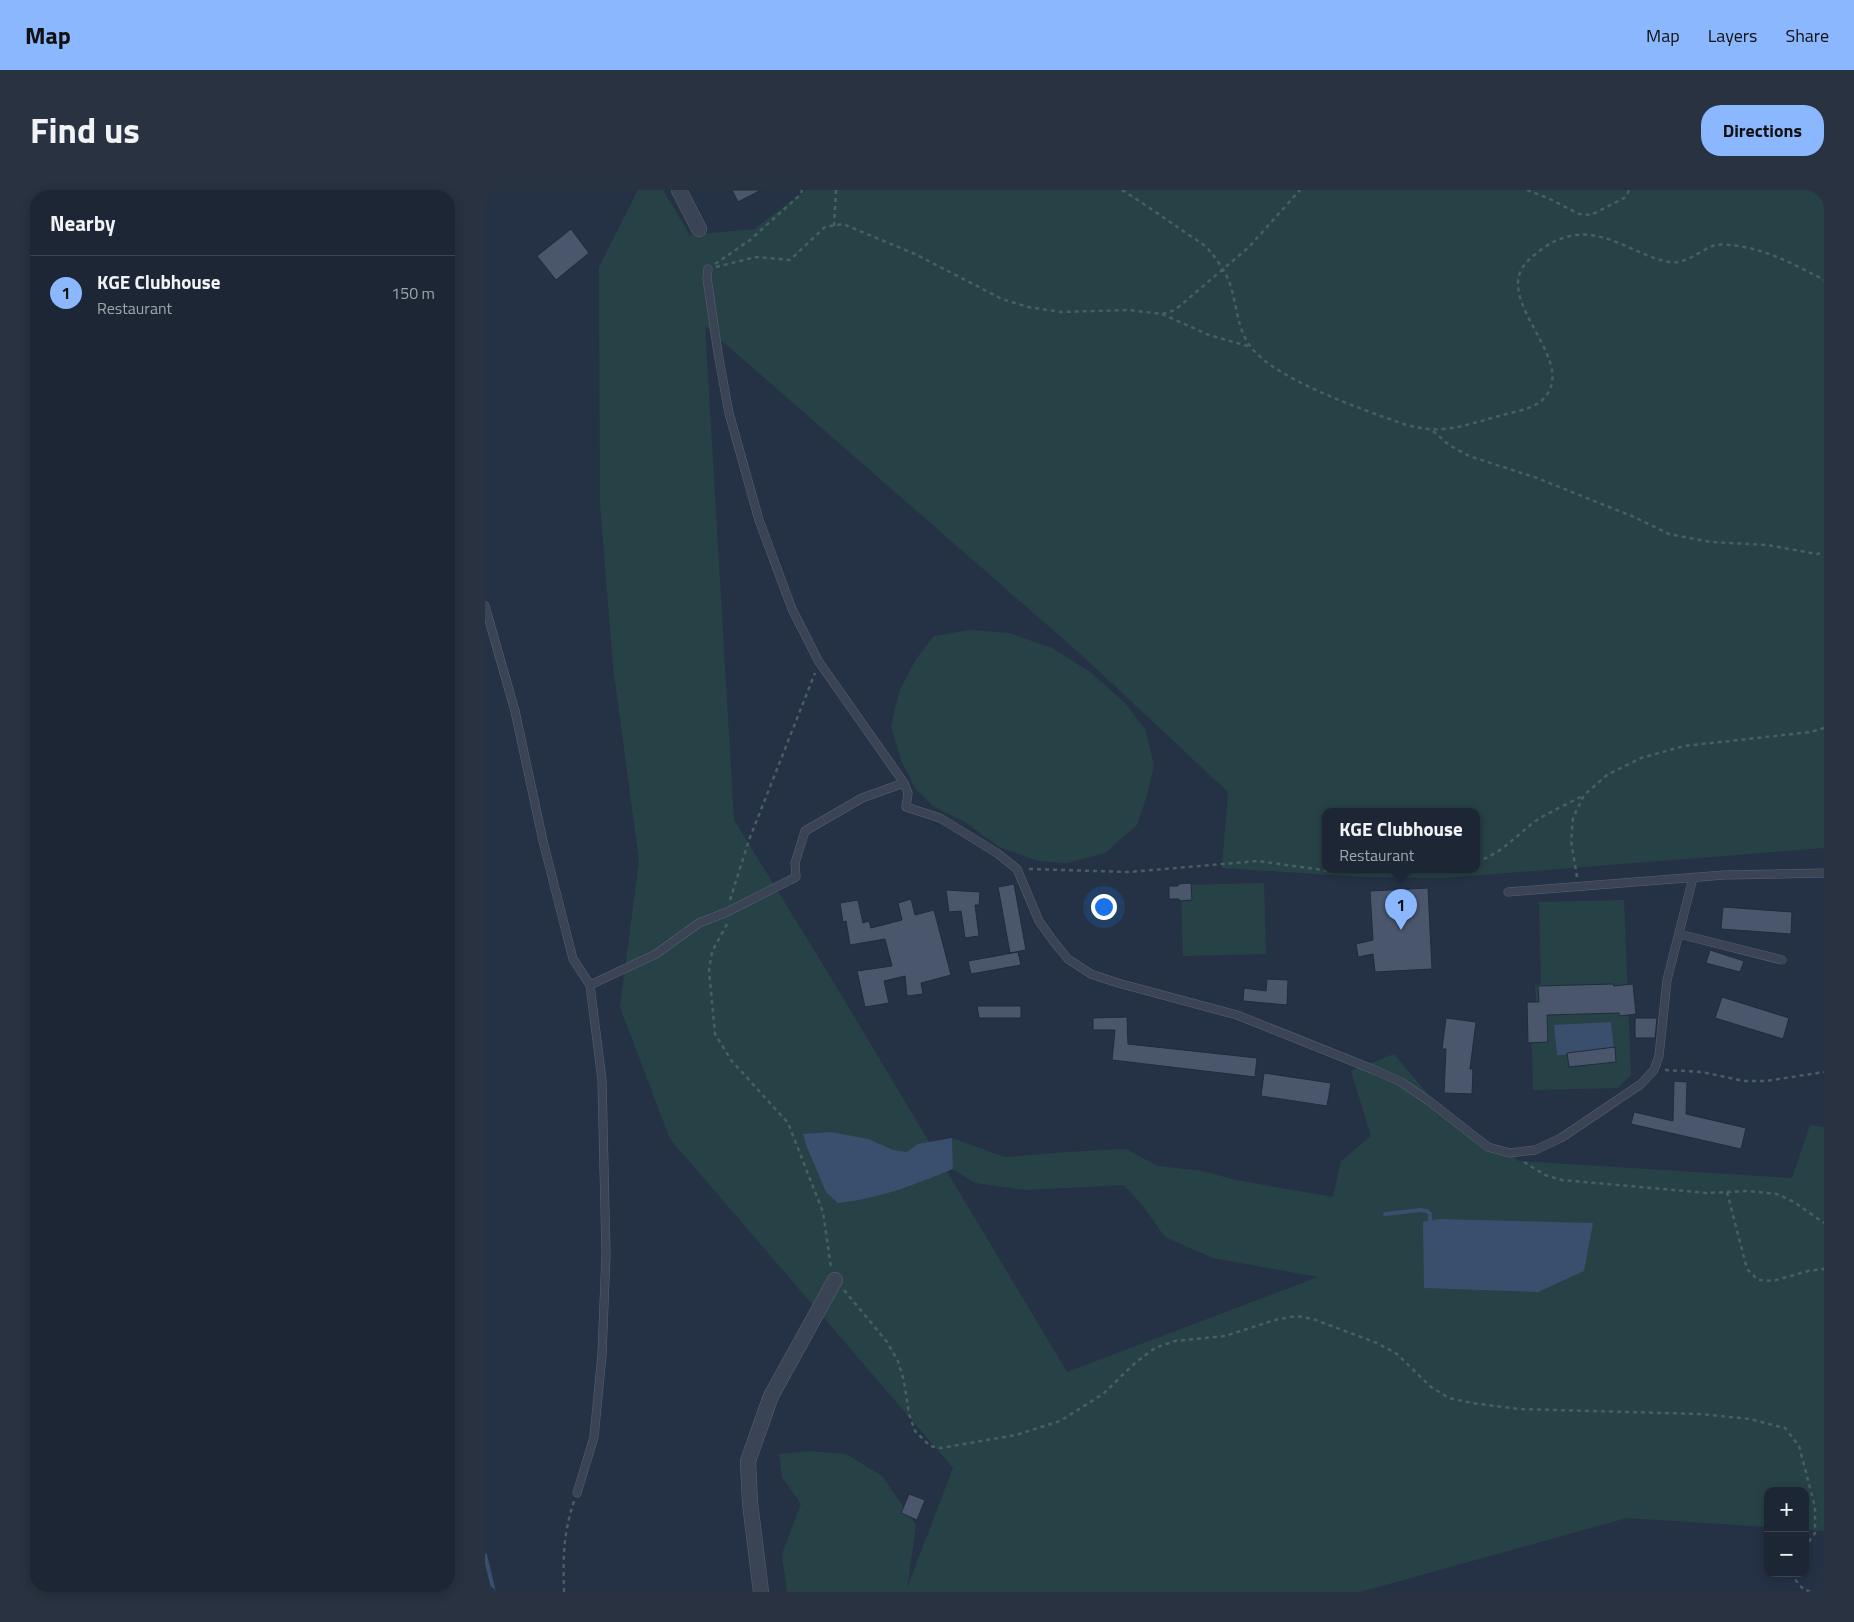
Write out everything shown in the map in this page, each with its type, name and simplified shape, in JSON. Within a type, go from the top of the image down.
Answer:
[{"type":"street","points":[[679,190],[699,228]]},
{"type":"street","points":[[761,1592],[750,1503],[748,1461],[771,1396],[835,1280]]},
{"type":"lane","points":[[708,269],[707,278],[718,353],[731,422],[759,520],[793,609],[819,662],[904,783],[908,793],[906,807],[940,818],[1017,869],[1039,921],[1067,959],[1091,974],[1237,1015],[1401,1082],[1429,1101],[1488,1147],[1510,1153],[1535,1150],[1561,1138],[1641,1084],[1654,1070],[1659,1056],[1667,980],[1693,878]]},
{"type":"lane","points":[[485,606],[515,710],[543,841],[573,960],[590,985],[602,1080],[606,1254],[603,1355],[593,1437],[577,1493]]},
{"type":"lane","points":[[590,985],[656,954],[699,923],[727,912],[796,877],[795,862],[805,831],[862,798],[904,783]]},
{"type":"lane","points":[[1508,892],[1693,878],[1824,873]]},
{"type":"lane","points":[[1679,934],[1782,960]]},
{"type":"path","points":[[708,269],[750,240],[801,194],[803,190]]},
{"type":"path","points":[[833,226],[836,190]]},
{"type":"path","points":[[1121,190],[1207,248],[1228,278],[1243,333],[1251,347],[1273,368],[1323,392],[1403,424],[1432,431],[1463,426],[1527,408],[1541,401],[1550,389],[1552,378],[1551,363],[1520,298],[1518,281],[1521,271],[1530,258],[1555,240],[1574,235],[1590,235],[1625,244],[1653,259],[1677,264],[1717,244],[1743,246],[1785,259],[1824,280]]},
{"type":"path","points":[[1162,314],[1175,310],[1249,247],[1300,190]]},
{"type":"path","points":[[1527,190],[1579,214],[1591,215],[1625,197],[1629,190]]},
{"type":"path","points":[[708,269],[756,257],[790,260],[825,227],[843,224],[915,254],[1002,299],[1028,307],[1061,312],[1129,310],[1162,314],[1209,335],[1251,347]]},
{"type":"path","points":[[1432,431],[1449,445],[1469,456],[1537,478],[1634,517],[1669,534],[1711,542],[1767,545],[1817,554],[1824,552]]},
{"type":"path","points":[[727,912],[749,840],[819,662]]},
{"type":"path","points":[[1480,861],[1507,846],[1537,820],[1584,795],[1607,775],[1641,758],[1684,746],[1811,732],[1824,728]]},
{"type":"path","points":[[1579,886],[1571,842],[1573,818],[1584,795]]},
{"type":"path","points":[[1017,869],[1129,872],[1258,862],[1322,870]]},
{"type":"path","points":[[738,906],[718,938],[712,952],[709,970],[715,1034],[731,1060],[788,1123],[823,1212],[831,1270],[835,1280],[887,1342],[898,1360],[904,1381],[909,1414],[915,1432],[930,1446],[941,1448],[1016,1435],[1061,1421],[1103,1394],[1135,1363],[1155,1348],[1175,1341],[1225,1336],[1275,1320],[1296,1316],[1313,1318],[1377,1343],[1397,1354],[1431,1387],[1449,1398],[1519,1409],[1700,1414],[1750,1418],[1785,1428],[1799,1446],[1815,1507],[1815,1533],[1809,1541]]},
{"type":"path","points":[[1654,1070],[1703,1072],[1744,1081],[1766,1081],[1824,1072]]},
{"type":"path","points":[[1510,1153],[1545,1176],[1562,1180],[1707,1192],[1749,1191],[1777,1194],[1794,1202],[1824,1223]]},
{"type":"path","points":[[1727,1192],[1747,1269],[1758,1280],[1773,1281],[1808,1271],[1824,1269]]},
{"type":"path","points":[[564,1592],[563,1553],[565,1537],[577,1493]]},
{"type":"path","points":[[1793,1577],[1804,1590],[1812,1592]]},
{"type":"green space","points":[[638,190],[663,190],[690,235],[754,229],[806,190],[1824,190],[1824,848],[1445,878],[1362,877],[1222,868],[1228,792],[1085,658],[705,326],[734,820],[1067,1372],[1318,1277],[1213,1258],[1165,1237],[1143,1206],[1124,1185],[1026,1190],[975,1183],[953,1169],[952,1138],[1004,1157],[1126,1149],[1158,1166],[1202,1171],[1236,1180],[1333,1197],[1341,1161],[1371,1136],[1351,1071],[1394,1054],[1443,1112],[1519,1161],[1792,1178],[1810,1125],[1824,1127],[1824,1531],[1809,1530],[1809,1487],[1764,1487],[1764,1527],[1627,1518],[1360,1592],[787,1592],[782,1554],[801,1504],[782,1477],[779,1454],[810,1451],[846,1454],[882,1476],[916,1525],[907,1588],[953,1468],[670,1139],[620,1007],[639,861],[613,666],[600,503],[599,267]]},
{"type":"green space","points":[[969,630],[1009,633],[1052,648],[1090,672],[1124,702],[1145,729],[1154,765],[1148,792],[1137,825],[1105,853],[1067,863],[1038,861],[999,847],[965,822],[933,806],[915,788],[901,760],[891,726],[899,692],[916,659],[934,636]]},
{"type":"green space","points":[[1264,883],[1266,954],[1183,956],[1181,885]]},
{"type":"green space","points":[[1624,900],[1631,1075],[1618,1088],[1533,1090],[1531,1015],[1537,1014],[1535,985],[1541,984],[1539,902]]},
{"type":"water","points":[[1611,1022],[1614,1052],[1557,1055],[1554,1025]]},
{"type":"water","points":[[831,1132],[868,1139],[893,1150],[907,1152],[918,1144],[952,1138],[953,1169],[882,1194],[838,1203],[826,1192],[803,1134]]},
{"type":"water","points":[[1439,1219],[1593,1223],[1584,1271],[1538,1292],[1424,1288],[1423,1222]]},
{"type":"building","points":[[732,190],[761,190],[738,202]]},
{"type":"building","points":[[571,229],[589,253],[556,280],[537,256]]},
{"type":"building","points":[[1191,883],[1192,900],[1179,901],[1179,899],[1169,899],[1169,886]]},
{"type":"building","points":[[1014,884],[1026,950],[1010,953],[998,887]]},
{"type":"building","points":[[1428,888],[1432,969],[1375,972],[1373,954],[1358,957],[1356,944],[1373,940],[1370,891]]},
{"type":"building","points":[[946,890],[980,892],[979,905],[975,905],[979,936],[965,938],[961,911],[949,912]]},
{"type":"building","points":[[911,899],[915,915],[934,910],[951,975],[921,983],[923,994],[907,996],[905,976],[884,981],[889,1003],[865,1007],[857,971],[892,966],[885,939],[850,945],[846,921],[843,922],[840,903],[858,900],[863,923],[869,921],[871,928],[902,920],[898,903]]},
{"type":"building","points":[[1723,907],[1792,912],[1791,934],[1721,929]]},
{"type":"building","points":[[1710,950],[1744,961],[1740,972],[1706,963]]},
{"type":"building","points":[[1018,952],[1021,965],[971,974],[968,961]]},
{"type":"building","points":[[1267,979],[1288,980],[1287,1005],[1243,1001],[1244,988],[1266,991]]},
{"type":"building","points":[[1613,984],[1614,986],[1633,984],[1636,1014],[1620,1016],[1619,1013],[1547,1015],[1548,1042],[1528,1043],[1527,1002],[1539,1002],[1538,986]]},
{"type":"building","points":[[1722,997],[1789,1018],[1783,1039],[1715,1018]]},
{"type":"building","points":[[977,1006],[1021,1006],[1021,1018],[979,1018]]},
{"type":"building","points":[[1127,1017],[1128,1044],[1257,1058],[1255,1077],[1112,1060],[1115,1030],[1093,1030],[1093,1018]]},
{"type":"building","points":[[1446,1018],[1476,1022],[1470,1069],[1473,1069],[1472,1094],[1444,1093],[1446,1049],[1442,1049]]},
{"type":"building","points":[[1635,1018],[1657,1018],[1655,1038],[1635,1038]]},
{"type":"building","points":[[1615,1047],[1616,1062],[1569,1067],[1567,1053]]},
{"type":"building","points":[[1264,1073],[1331,1083],[1327,1106],[1261,1096]]},
{"type":"building","points":[[1674,1081],[1687,1082],[1686,1114],[1746,1128],[1741,1149],[1631,1124],[1634,1112],[1673,1121]]},
{"type":"building","points":[[909,1494],[925,1500],[917,1520],[901,1513]]},
{"type":"waterway","points":[[1385,1214],[1421,1210],[1427,1211],[1430,1214],[1430,1221]]},
{"type":"waterway","points":[[485,1555],[494,1592]]},
{"type":"place","name":"KGE Clubhouse","points":[[1401,930]]}]
